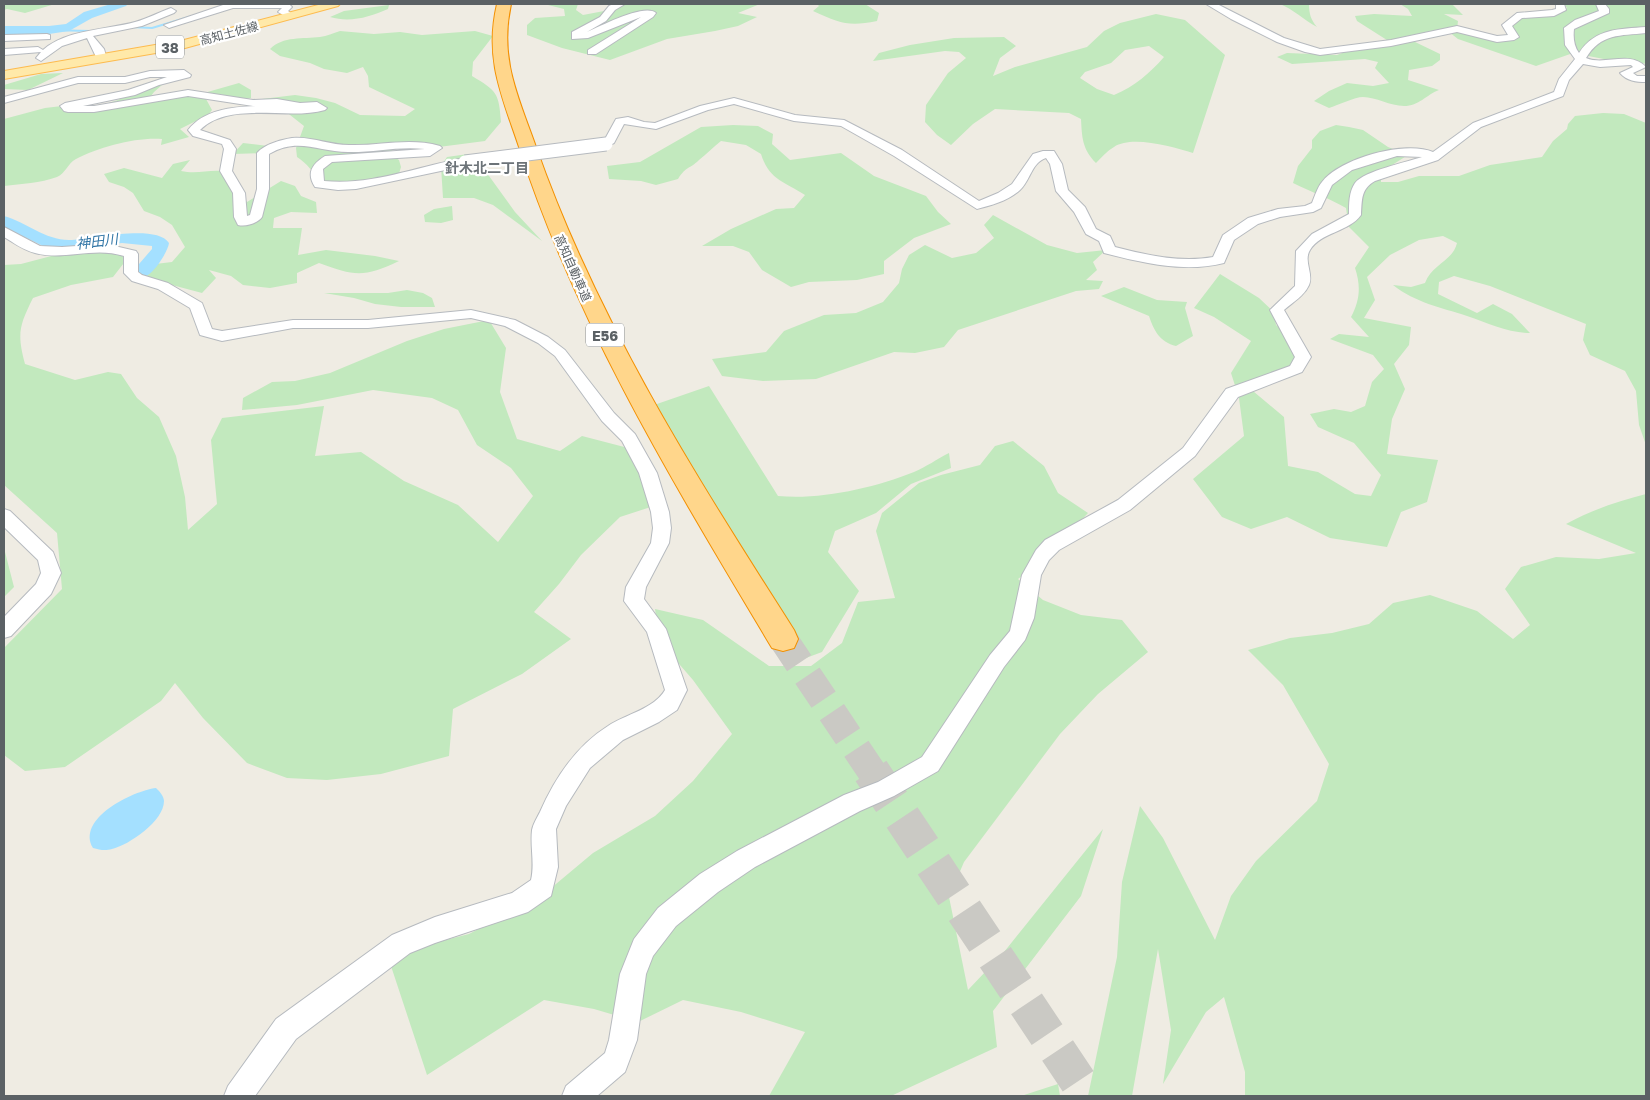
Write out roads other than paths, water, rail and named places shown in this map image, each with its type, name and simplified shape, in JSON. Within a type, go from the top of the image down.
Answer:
[{"type":"highway","name":"高知自動車道","points":[[504,4],[501,16],[501,69],[536,177],[567,257],[597,321],[683,476],[783,639]]},
{"type":"main road","name":"高知土佐線","points":[[4,75],[186,44],[334,4]]},
{"type":"street","points":[[169,25],[230,5],[282,4],[287,7],[283,12],[290,16]]},
{"type":"street","points":[[592,52],[650,15],[647,12],[639,14],[585,36],[575,37],[575,34],[603,19],[612,8],[620,4]]},
{"type":"street","points":[[1211,4],[1289,42],[1310,51],[1320,52],[1391,43],[1457,29],[1497,39],[1506,39],[1514,37],[1507,25],[1520,16],[1554,13],[1561,10],[1560,4]]},
{"type":"street","points":[[1600,4],[1604,9],[1604,13],[1578,22],[1569,28],[1568,37],[1572,50],[1580,59],[1597,65],[1628,61],[1640,67],[1625,73],[1635,79],[1646,79]]},
{"type":"street","points":[[4,52],[41,56],[172,11]]},
{"type":"street","points":[[576,1096],[615,1062],[623,1040],[633,974],[643,948],[667,916],[709,882],[746,859],[852,803],[886,789],[930,764],[997,661],[1011,645],[1020,630],[1033,568],[1043,552],[1052,545],[1124,506],[1190,452],[1232,393],[1296,369],[1301,363],[1302,357],[1277,310],[1297,292],[1303,281],[1300,257],[1305,247],[1314,238],[1348,222],[1355,215],[1356,195],[1361,184],[1371,178],[1434,157],[1477,125],[1559,94],[1564,79],[1589,45],[1596,39],[1609,34],[1646,30]]},
{"type":"street","points":[[4,38],[47,36]]},
{"type":"street","points":[[97,37],[102,59]]},
{"type":"street","points":[[4,100],[78,80],[125,80],[150,74],[184,73],[186,75],[180,78],[155,83],[131,92],[65,106],[68,109],[94,109],[188,93],[254,103],[277,102],[321,108],[314,110],[223,114],[205,118],[198,124],[194,130],[197,134],[226,142],[230,149],[226,171],[236,184],[240,200],[239,215],[243,222],[256,217],[263,189],[263,153],[276,145],[304,141],[347,149],[408,146],[430,146],[436,148],[430,152],[329,159],[320,163],[316,168],[315,177],[319,184],[334,187],[395,180],[442,165],[606,144],[610,141],[620,121],[628,120],[642,125],[656,126],[726,102],[745,103],[794,118],[844,123],[898,153],[976,205],[1009,192],[1022,180],[1036,157],[1050,154],[1056,164],[1062,191],[1080,210],[1091,231],[1105,238],[1109,250],[1168,263],[1200,265],[1219,260],[1228,238],[1254,222],[1278,213],[1308,209],[1318,205],[1327,183],[1348,167],[1397,152],[1436,154]]},
{"type":"street","points":[[4,231],[37,249],[54,251],[102,246],[117,248],[131,254],[131,273],[137,278],[170,289],[197,306],[205,332],[211,334],[234,335],[293,324],[368,324],[471,314],[510,323],[543,340],[560,353],[608,417],[629,438],[648,473],[660,512],[662,528],[660,543],[636,587],[634,601],[646,613],[656,628],[676,690],[669,703],[651,715],[615,733],[582,761],[557,799],[544,829],[546,866],[542,887],[519,903],[435,930],[401,944],[286,1029],[238,1096]]},
{"type":"street","points":[[4,516],[46,557],[51,573],[44,589],[4,630]]},
{"type":"water","points":[[156,788],[164,801],[162,809],[152,824],[136,837],[119,847],[107,850],[93,848],[90,837],[92,827],[99,817],[121,801],[146,790]]},
{"type":"waterway","points":[[4,30],[49,30],[69,27],[88,15],[122,4]]},
{"type":"waterway","points":[[230,5],[248,4]]},
{"type":"waterway","points":[[285,4],[312,4]]},
{"type":"waterway","points":[[131,27],[152,28],[192,16]]},
{"type":"waterway","points":[[49,30],[90,31]]},
{"type":"waterway","name":"神田川","points":[[4,221],[49,242],[68,245],[122,238],[158,241],[161,243],[160,250],[142,271]]},
{"type":"tunnel","points":[[783,639],[872,772]]},
{"type":"tunnel","points":[[871,771],[1088,1096]]},
{"type":"district","name":"針木北二丁目","points":[[487,167]]}]
